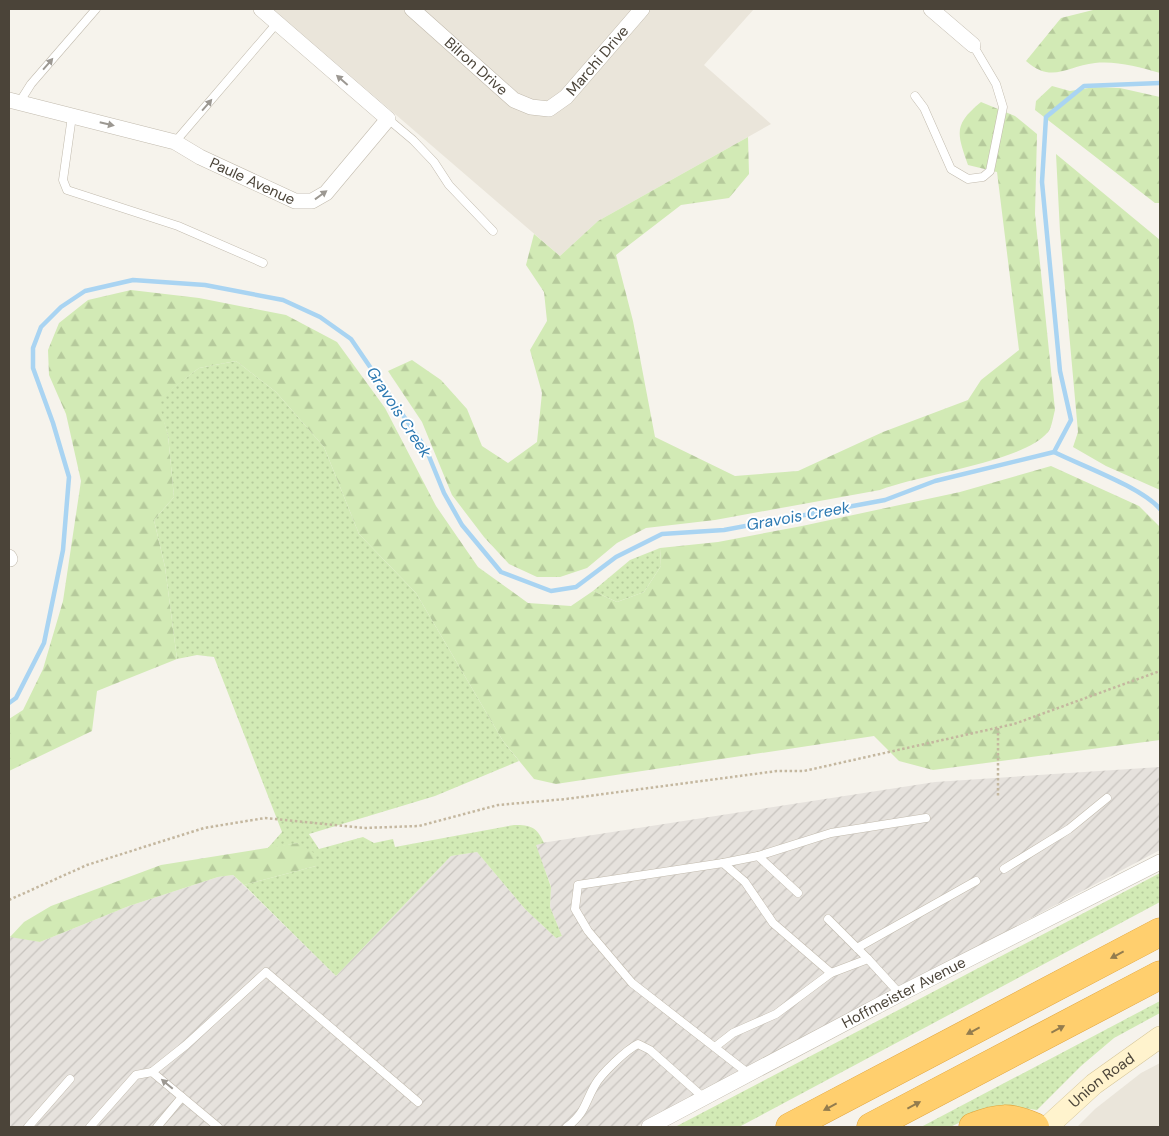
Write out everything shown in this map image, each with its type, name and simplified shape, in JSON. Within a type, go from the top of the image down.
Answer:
[{"type":"highway","points":[[790,1127],[1160,932]]},
{"type":"highway","points":[[871,1127],[1160,975]]},
{"type":"highway","points":[[973,1127],[1004,1118],[1018,1120],[1035,1127]]},
{"type":"main road","name":"Union Road","points":[[1048,1127],[1092,1085],[1159,1039]]},
{"type":"street","points":[[261,9],[388,119]]},
{"type":"street","name":"Bilron Drive","points":[[412,9],[514,100],[531,107],[550,109]]},
{"type":"street","name":"Marchi Drive","points":[[550,109],[566,97],[642,9]]},
{"type":"street","points":[[931,9],[973,45]]},
{"type":"street","name":"Paule Avenue","points":[[14,101],[175,142],[295,201],[312,201],[326,193],[388,119]]},
{"type":"street","name":"Hoffmeister Avenue","points":[[649,1127],[900,994],[1160,862]]},
{"type":"lane","points":[[14,101],[96,9]]},
{"type":"lane","points":[[175,142],[277,24]]},
{"type":"lane","points":[[915,96],[924,108],[951,169],[968,179],[983,177],[990,172],[1003,107],[996,84],[973,45]]},
{"type":"lane","points":[[72,116],[63,180],[67,190],[178,226],[263,262]]},
{"type":"lane","points":[[388,119],[413,140],[434,162],[449,185],[492,231]]},
{"type":"lane","points":[[1004,869],[1069,829],[1107,798]]},
{"type":"lane","points":[[749,1074],[632,983],[588,931],[575,909],[578,885],[723,863],[758,856],[831,833],[926,818]]},
{"type":"lane","points":[[758,856],[798,894]]},
{"type":"lane","points":[[723,863],[745,882],[773,923],[831,973]]},
{"type":"lane","points":[[858,948],[976,881]]},
{"type":"lane","points":[[828,919],[868,958],[900,994]]},
{"type":"lane","points":[[715,1047],[733,1033],[776,1014],[831,973],[868,958]]},
{"type":"lane","points":[[90,1127],[136,1075],[152,1072],[186,1045],[266,972],[418,1102]]},
{"type":"lane","points":[[567,1127],[578,1118],[588,1102],[595,1084],[630,1048],[638,1044],[650,1050],[704,1098]]},
{"type":"lane","points":[[152,1072],[218,1127]]},
{"type":"lane","points":[[28,1127],[70,1079]]},
{"type":"lane","points":[[157,1127],[182,1097]]},
{"type":"path","points":[[9,900],[87,865],[212,827],[265,818],[364,828],[419,826],[498,805],[566,799],[777,770],[804,771],[1014,724],[1160,671]]},
{"type":"path","points":[[998,728],[998,798]]},
{"type":"shaded area","points":[[273,9],[754,9],[704,65],[771,124],[598,221],[560,256]]},
{"type":"shaded area","points":[[1160,767],[1160,850],[636,1127],[9,1127],[9,936],[40,942],[129,906],[218,877],[233,875],[336,976],[451,856],[477,852],[525,909],[556,938],[562,936],[550,907],[551,886],[535,844],[935,782]]},
{"type":"shaded area","points":[[1160,1063],[1160,1127],[1077,1127],[1095,1109],[1141,1073]]},
{"type":"green space","points":[[1097,9],[1160,9],[1160,73],[1128,65],[1095,63],[1052,73],[1035,68],[1026,61],[1061,18]]},
{"type":"green space","points":[[1052,86],[1070,91],[1095,87],[1120,88],[1160,97],[1160,203],[1155,203],[1035,110],[1036,101]]},
{"type":"green space","points":[[981,102],[1015,116],[1037,134],[1035,214],[1055,410],[1048,432],[1036,442],[995,459],[880,490],[715,520],[646,528],[617,543],[587,568],[560,577],[537,577],[509,564],[484,537],[452,495],[422,422],[388,371],[412,360],[441,380],[467,409],[482,446],[508,463],[537,442],[542,393],[530,350],[547,321],[544,292],[526,265],[534,234],[560,256],[598,221],[748,137],[749,174],[729,198],[681,205],[616,255],[633,321],[655,437],[735,476],[798,471],[883,432],[968,400],[981,380],[1019,350],[997,172],[968,165],[961,145],[960,130],[962,124],[972,110]]},
{"type":"green space","points":[[1056,154],[1160,240],[1160,490],[1106,466],[1073,447],[1078,432],[1060,232]]},
{"type":"green space","points":[[131,290],[199,298],[286,315],[337,342],[385,408],[436,506],[478,567],[528,603],[571,606],[593,591],[617,602],[644,592],[661,566],[660,548],[718,542],[802,526],[960,492],[1051,466],[1139,506],[1160,527],[1160,740],[933,770],[899,761],[874,736],[556,784],[534,779],[503,741],[416,593],[359,534],[324,447],[276,392],[236,361],[199,368],[158,400],[168,435],[174,497],[154,520],[165,567],[177,659],[97,691],[92,731],[9,771],[9,719],[23,710],[43,669],[63,601],[81,481],[66,414],[49,375],[48,350],[59,323],[88,300]]},
{"type":"green space","points":[[236,361],[276,392],[324,447],[359,534],[416,593],[503,741],[519,761],[435,796],[309,834],[319,849],[363,837],[374,843],[393,839],[395,847],[514,825],[529,826],[539,833],[544,843],[536,845],[551,887],[550,907],[562,936],[556,938],[525,909],[477,852],[451,856],[336,976],[244,885],[316,866],[298,843],[267,849],[282,832],[214,657],[197,655],[177,659],[165,567],[154,520],[174,497],[168,435],[157,400],[199,368]]},
{"type":"green space","points":[[660,548],[661,566],[644,592],[617,602],[593,591],[630,560]]},
{"type":"green space","points":[[298,843],[314,853],[316,866],[244,885],[233,875],[218,877],[129,906],[40,942],[10,937],[24,922],[51,906],[161,865]]},
{"type":"green space","points":[[1160,873],[1160,902],[739,1127],[675,1127]]},
{"type":"green space","points":[[1160,1001],[1160,1013],[1114,1038],[1081,1066],[1037,1110],[1014,1107],[972,1117],[950,1127],[921,1127]]},
{"type":"waterway","name":"Gravois Creek","points":[[9,703],[16,698],[44,643],[63,550],[69,477],[53,423],[33,368],[33,348],[41,327],[61,307],[85,291],[133,280],[205,285],[283,300],[320,317],[351,339],[426,449],[444,493],[462,525],[501,572],[551,591],[576,587],[616,557],[662,534],[724,530],[885,500],[935,481],[1054,452],[1071,420],[1060,371],[1042,182],[1046,117],[1084,86],[1160,83]]},
{"type":"waterway","points":[[1054,452],[1125,485],[1151,501],[1160,509]]}]
